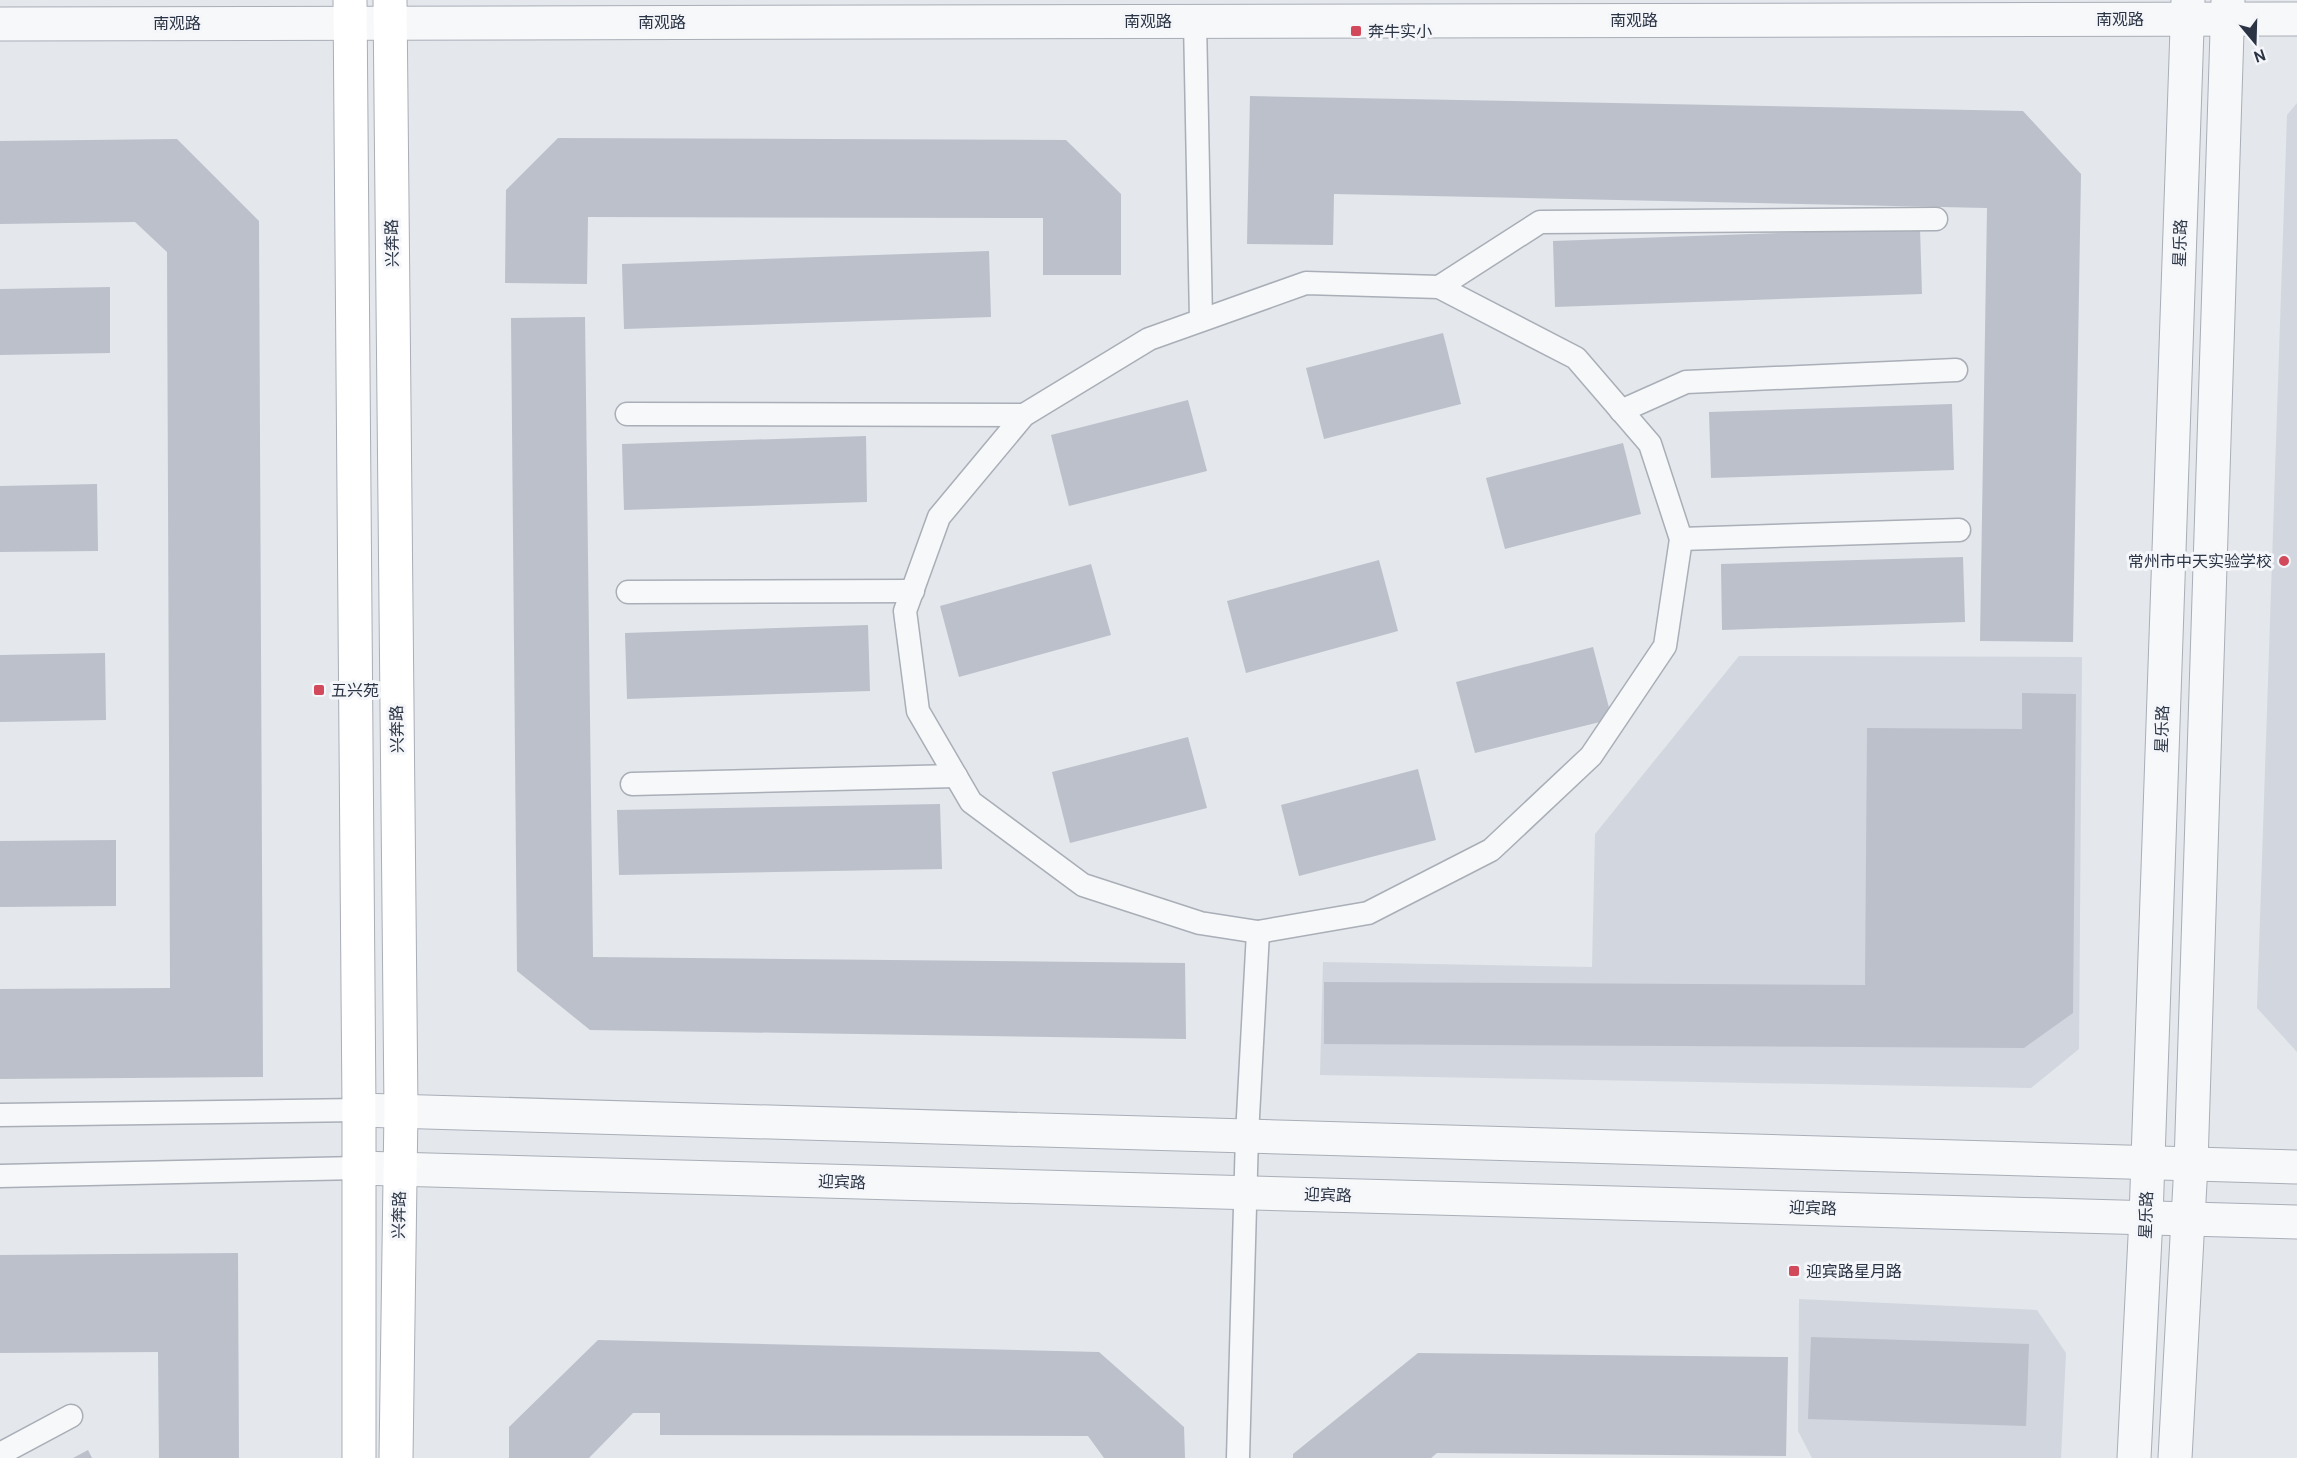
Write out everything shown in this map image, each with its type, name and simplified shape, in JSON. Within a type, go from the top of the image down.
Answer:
[{"type":"main road","points":[[350,11],[359,1110],[359,1458]]},
{"type":"main road","name":"兴奔路","points":[[390,11],[400,1110],[396,1458]]},
{"type":"street","name":"南观路","points":[[0,24],[350,11],[1195,21],[2188,9],[2228,10],[2297,19]]},
{"type":"street","name":"星乐路","points":[[2134,1458],[2146,1217],[2188,9]]},
{"type":"street","points":[[2175,1458],[2191,1164],[2228,10]]},
{"type":"street","points":[[359,1110],[2297,1167]]},
{"type":"street","name":"迎宾路","points":[[358,1168],[2297,1222]]},
{"type":"lane","points":[[1195,21],[1201,320]]},
{"type":"lane","points":[[1439,287],[1540,222],[1936,219]]},
{"type":"lane","points":[[1306,283],[1439,287],[1576,358],[1650,444],[1680,539],[1665,646],[1592,756],[1491,850],[1368,913],[1258,932],[1200,923],[1083,885],[971,802],[918,711],[905,611],[939,517],[1024,415],[1149,339],[1306,283]]},
{"type":"lane","points":[[1621,411],[1686,382],[1956,369]]},
{"type":"lane","points":[[627,414],[1024,415]]},
{"type":"lane","points":[[1680,539],[1959,530]]},
{"type":"lane","points":[[628,592],[913,591]]},
{"type":"lane","points":[[632,784],[956,776]]},
{"type":"lane","points":[[1238,1458],[1247,1135],[1258,932]]},
{"type":"lane","points":[[0,1115],[359,1110]]},
{"type":"lane","points":[[0,1176],[358,1168]]},
{"type":"lane","points":[[0,1454],[71,1416]]},
{"type":"shaded area","name":"常州市中天实验学校","points":[[2297,103],[2297,1052],[2257,1008],[2287,115]]},
{"type":"shaded area","points":[[1739,656],[2082,657],[2079,1049],[2031,1088],[1320,1075],[1323,962],[1592,967],[1595,834]]},
{"type":"shaded area","points":[[1799,1299],[2037,1310],[2066,1353],[2061,1458],[1812,1458],[1798,1431]]},
{"type":"building","points":[[1250,96],[2023,111],[2081,174],[2073,642],[1980,641],[1987,208],[1334,194],[1333,245],[1247,244]]},
{"type":"building","points":[[558,138],[1066,140],[1121,194],[1121,275],[1043,275],[1043,218],[588,217],[587,284],[505,283],[506,190]]},
{"type":"building","points":[[177,139],[259,221],[263,1077],[0,1079],[0,989],[170,988],[167,252],[135,222],[0,224],[0,141]]},
{"type":"building","points":[[1920,228],[1922,294],[1555,307],[1553,241]]},
{"type":"building","points":[[989,251],[991,317],[624,329],[622,264]]},
{"type":"building","points":[[110,287],[110,353],[0,355],[0,289]]},
{"type":"building","points":[[585,317],[593,957],[1185,963],[1186,1039],[590,1030],[517,971],[511,318]]},
{"type":"building","points":[[1443,333],[1461,404],[1324,439],[1306,368]]},
{"type":"building","points":[[1188,400],[1207,471],[1069,506],[1051,435]]},
{"type":"building","points":[[1952,404],[1954,470],[1711,478],[1709,412]]},
{"type":"building","points":[[866,436],[867,502],[624,510],[622,444]]},
{"type":"building","points":[[1623,443],[1641,514],[1505,549],[1486,478]]},
{"type":"building","points":[[97,484],[98,551],[0,552],[0,486]]},
{"type":"building","points":[[1963,557],[1965,622],[1722,630],[1721,564]]},
{"type":"building","points":[[1379,560],[1398,631],[1246,673],[1227,601]]},
{"type":"building","points":[[1091,564],[1111,635],[959,677],[940,606]]},
{"type":"building","points":[[868,625],[870,691],[627,699],[625,633]]},
{"type":"building","points":[[1593,647],[1612,719],[1475,753],[1456,682]]},
{"type":"building","points":[[105,653],[106,720],[0,722],[0,655]]},
{"type":"building","points":[[2022,693],[2076,694],[2073,1013],[2024,1048],[1324,1044],[1324,982],[1865,985],[1867,728],[2022,729]]},
{"type":"building","points":[[1188,737],[1207,808],[1070,843],[1052,772]]},
{"type":"building","points":[[1418,769],[1436,840],[1299,876],[1281,805]]},
{"type":"building","points":[[940,804],[942,869],[619,875],[617,810]]},
{"type":"building","points":[[116,840],[116,906],[0,907],[0,841]]},
{"type":"building","points":[[238,1253],[239,1458],[159,1458],[158,1352],[0,1353],[0,1255]]},
{"type":"building","points":[[1811,1337],[2029,1344],[2026,1426],[1808,1419]]},
{"type":"building","points":[[598,1340],[1099,1352],[1184,1427],[1185,1458],[1104,1458],[1088,1436],[660,1435],[660,1413],[633,1413],[589,1458],[509,1458],[509,1427]]},
{"type":"building","points":[[1418,1353],[1788,1357],[1786,1456],[1437,1453],[1431,1458],[1293,1458],[1293,1454]]},
{"type":"building","points":[[88,1450],[92,1458],[73,1458]]},
{"type":"place","name":"奔牛实小","points":[[1356,31]]},
{"type":"place","name":"常州市中天实验学校","points":[[2284,561]]},
{"type":"place","name":"五兴苑","points":[[319,690]]},
{"type":"place","name":"迎宾路星月路","points":[[1794,1271]]}]
